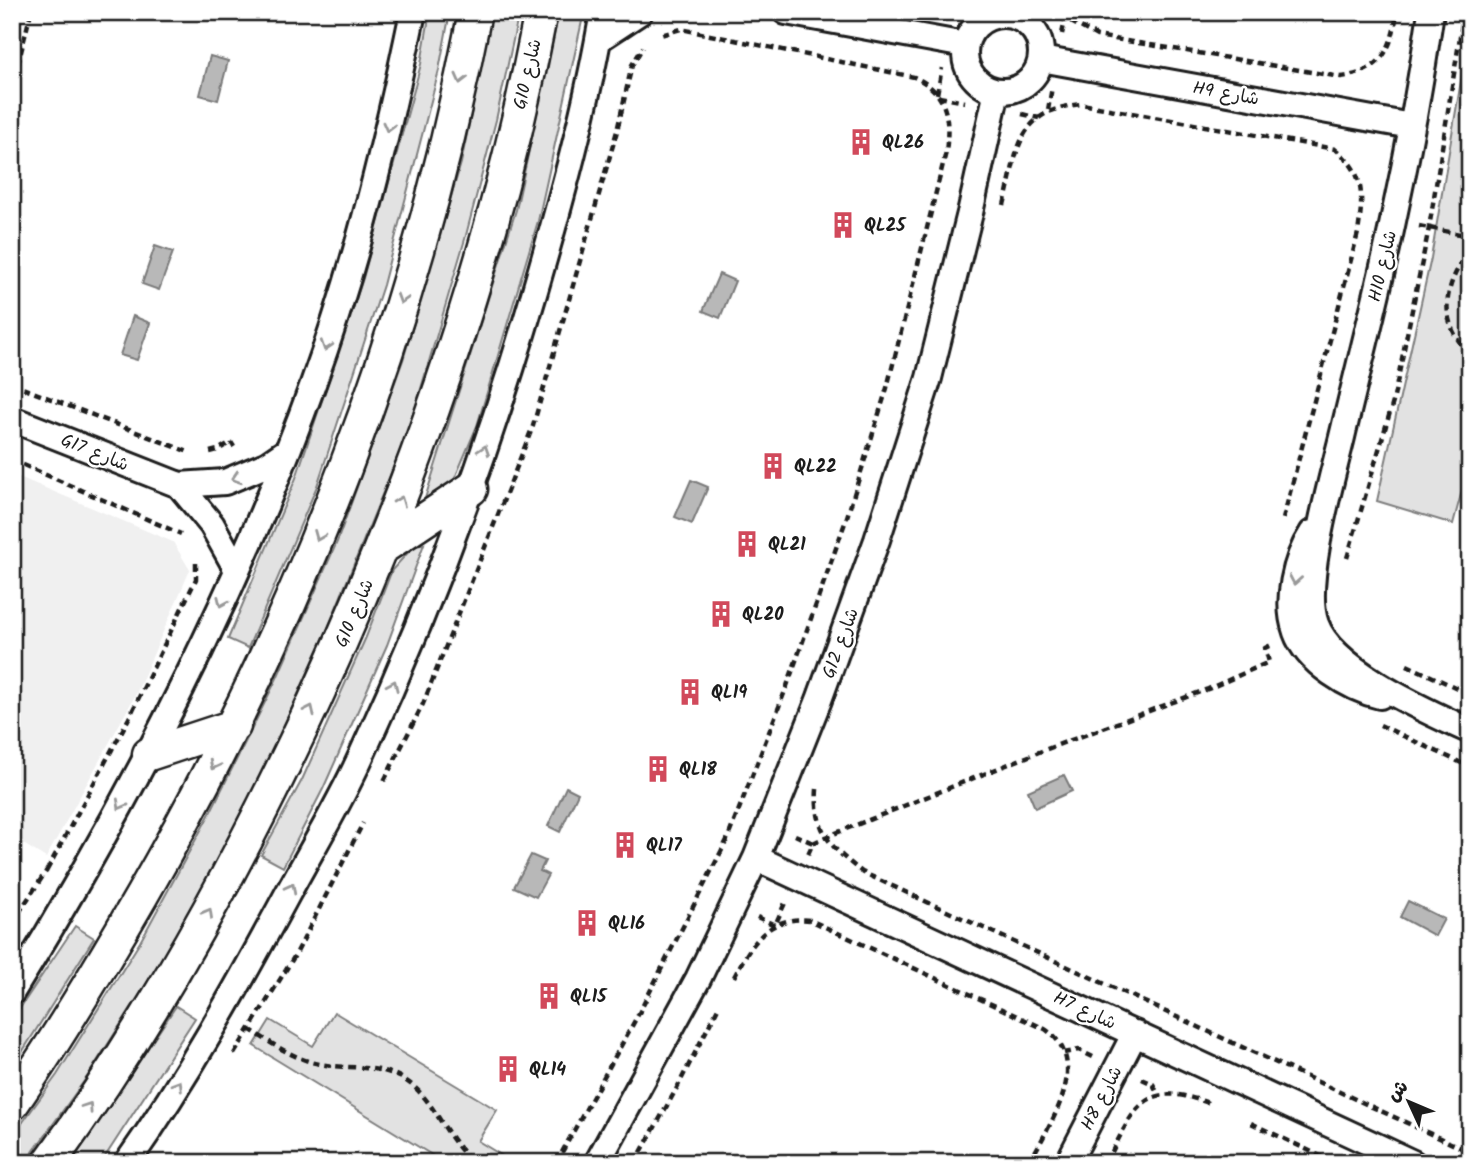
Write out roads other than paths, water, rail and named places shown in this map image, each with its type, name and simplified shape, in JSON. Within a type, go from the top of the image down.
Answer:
[{"type":"street","points":[[12,992],[76,887],[181,693],[287,452],[342,298],[372,192],[413,12]]},
{"type":"street","points":[[12,1104],[123,929],[185,821],[234,726],[321,532],[378,377],[427,218],[467,57],[475,12]]},
{"type":"street","name":"G10 شارع","points":[[49,1163],[123,1055],[217,897],[276,784],[382,548],[450,363],[512,143],[541,12]]},
{"type":"street","points":[[127,1163],[223,1014],[361,757],[419,624],[471,489],[513,364],[551,237],[603,12]]},
{"type":"street","points":[[786,12],[965,45]]},
{"type":"street","name":"H10 شارع","points":[[1431,12],[1393,220],[1322,518],[1312,603],[1316,624],[1325,639],[1353,667],[1402,699],[1470,731]]},
{"type":"street","points":[[1011,13],[1032,26],[1038,36],[1042,47],[1038,70],[1021,87],[1009,91],[985,88],[968,70],[964,58],[965,45],[980,22],[999,14],[1011,13]]},
{"type":"street","points":[[598,38],[636,14]]},
{"type":"street","name":"H9 شارع","points":[[1041,59],[1411,126]]},
{"type":"street","name":"G12 شارع","points":[[597,1163],[698,979],[756,858],[819,700],[873,552],[929,378],[997,91]]},
{"type":"street","name":"G17 شارع","points":[[12,419],[178,485],[225,482],[247,474],[287,452]]},
{"type":"street","name":"G17 شارع","points":[[178,485],[212,525],[237,570]]},
{"type":"street","points":[[382,548],[471,489]]},
{"type":"street","points":[[149,754],[234,726]]},
{"type":"street","name":"H7 شارع","points":[[756,858],[1413,1163]]},
{"type":"street","name":"H8 شارع","points":[[1068,1163],[1135,1033]]},
{"type":"place","name":"QL26","points":[[861,142]]},
{"type":"place","name":"QL25","points":[[843,225]]},
{"type":"place","name":"QL22","points":[[773,466]]},
{"type":"place","name":"QL21","points":[[747,544]]},
{"type":"place","name":"QL20","points":[[721,614]]},
{"type":"place","name":"QL19","points":[[690,692]]},
{"type":"place","name":"QL18","points":[[658,769]]},
{"type":"place","name":"QL17","points":[[625,845]]},
{"type":"place","name":"QL16","points":[[587,923]]},
{"type":"place","name":"QL15","points":[[549,996]]},
{"type":"place","name":"QL14","points":[[508,1069]]}]
